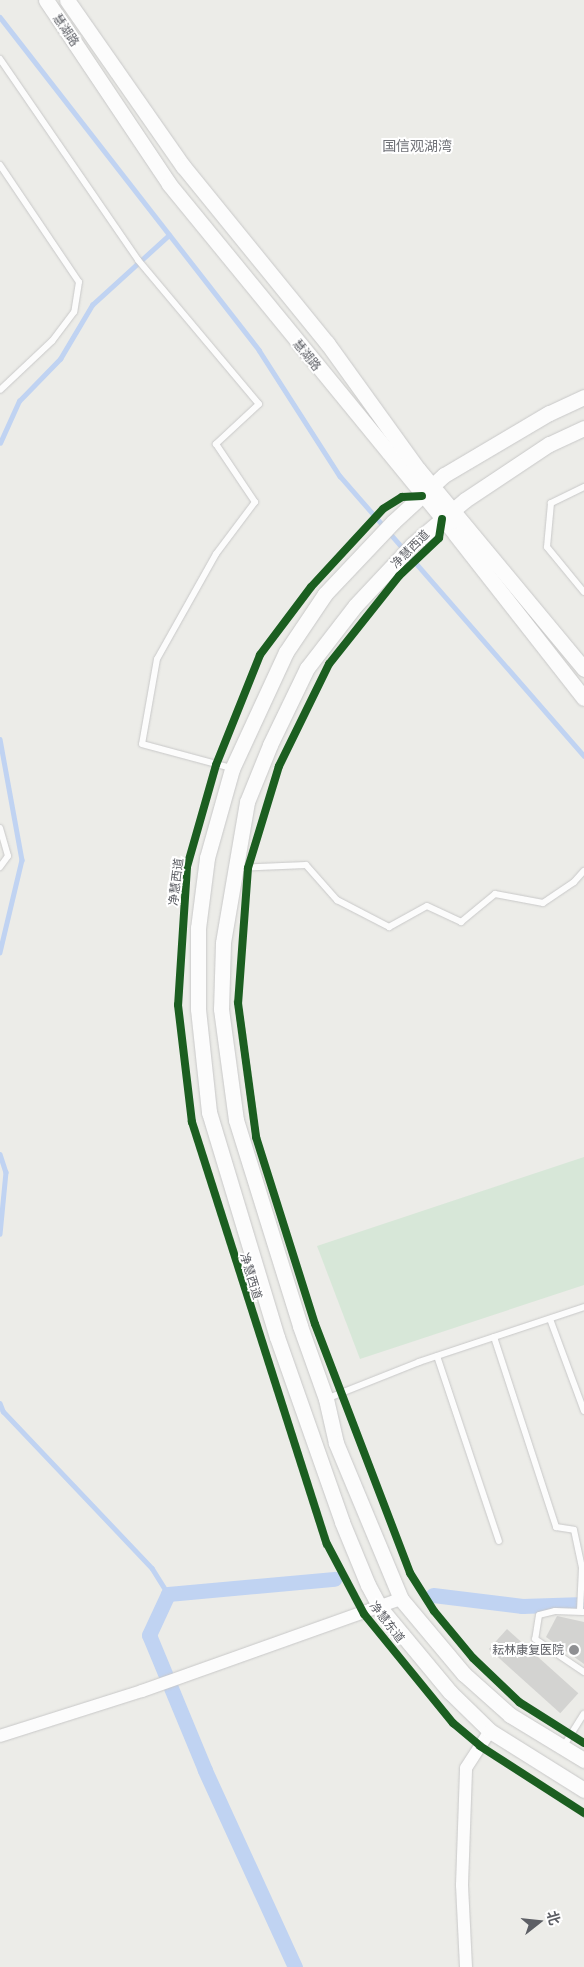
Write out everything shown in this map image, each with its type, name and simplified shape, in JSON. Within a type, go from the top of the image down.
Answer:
[{"type":"street","name":"慧湖路","points":[[46,0],[169,184],[427,491],[584,670]]},
{"type":"street","name":"慧湖路","points":[[67,0],[183,166],[327,343],[427,491]]},
{"type":"street","name":"净慧西道","points":[[277,1337],[209,1112],[198,1009],[198,928],[207,858],[232,769],[286,652],[325,594],[371,543],[427,491],[500,440],[584,397]]},
{"type":"street","name":"净慧西道","points":[[300,1326],[236,1120],[221,1009],[223,943],[234,868],[247,802],[270,744],[307,668],[390,565],[448,515],[549,444],[584,428]]},
{"type":"street","name":"慧湖路","points":[[448,515],[584,698]]},
{"type":"street","name":"净慧东道","points":[[300,1326],[326,1398],[339,1451],[401,1599],[464,1674],[510,1715],[584,1760]]},
{"type":"street","name":"净慧东道","points":[[277,1337],[342,1522],[368,1585],[381,1609],[450,1692],[490,1731],[584,1790]]},
{"type":"street","points":[[0,1736],[142,1691],[381,1609],[401,1599]]},
{"type":"street","points":[[466,1967],[462,1884],[466,1768],[490,1731]]},
{"type":"lane","points":[[0,59],[138,260],[259,404],[216,444],[255,502],[216,554],[157,659],[142,744],[232,769]]},
{"type":"lane","points":[[0,165],[79,282],[74,312],[52,342],[0,390]]},
{"type":"lane","points":[[584,487],[551,503],[547,547],[584,592]]},
{"type":"lane","points":[[0,828],[8,856],[0,867]]},
{"type":"lane","points":[[234,868],[306,865],[337,900],[389,927],[427,906],[461,922],[495,894],[543,904],[584,871]]},
{"type":"lane","points":[[326,1398],[437,1356],[584,1307]]},
{"type":"lane","points":[[550,1319],[584,1411]]},
{"type":"lane","points":[[494,1337],[556,1527],[574,1530],[582,1568],[581,1611],[555,1611],[539,1615],[534,1639],[584,1672]]},
{"type":"lane","points":[[437,1356],[499,1541]]},
{"type":"lane","points":[[563,1747],[584,1714]]},
{"type":"green space","points":[[584,1157],[584,1285],[360,1359],[317,1246]]},
{"type":"building","name":"耘林康复医院","points":[[557,1616],[584,1622],[584,1664],[546,1637]]},
{"type":"building","points":[[507,1629],[578,1693],[560,1713],[489,1649]]},
{"type":"waterway","points":[[0,17],[259,350],[340,476],[584,756]]},
{"type":"waterway","points":[[0,443],[19,401],[60,359],[92,305],[169,235]]},
{"type":"waterway","points":[[0,739],[22,860],[0,952]]},
{"type":"waterway","points":[[0,1154],[6,1172],[0,1234]]},
{"type":"waterway","points":[[0,1403],[3,1411],[152,1568],[168,1594]]},
{"type":"waterway","points":[[295,1967],[205,1770],[149,1635],[168,1594],[334,1579]]},
{"type":"waterway","points":[[433,1595],[522,1606],[584,1604]]},
{"type":"cycle path","points":[[422,496],[402,497],[383,509],[311,587],[260,655],[216,765],[187,867],[178,1005],[192,1122],[327,1544],[364,1614],[453,1723],[480,1746],[584,1813]]},
{"type":"cycle path","points":[[442,519],[439,538],[399,576],[329,664],[279,766],[248,868],[238,1003],[256,1137],[315,1324],[410,1573],[434,1611],[473,1658],[519,1702],[584,1743]]},
{"type":"place","name":"耘林康复医院","points":[[574,1650]]},
{"type":"district","name":"国信观湖湾","points":[[417,146]]}]
